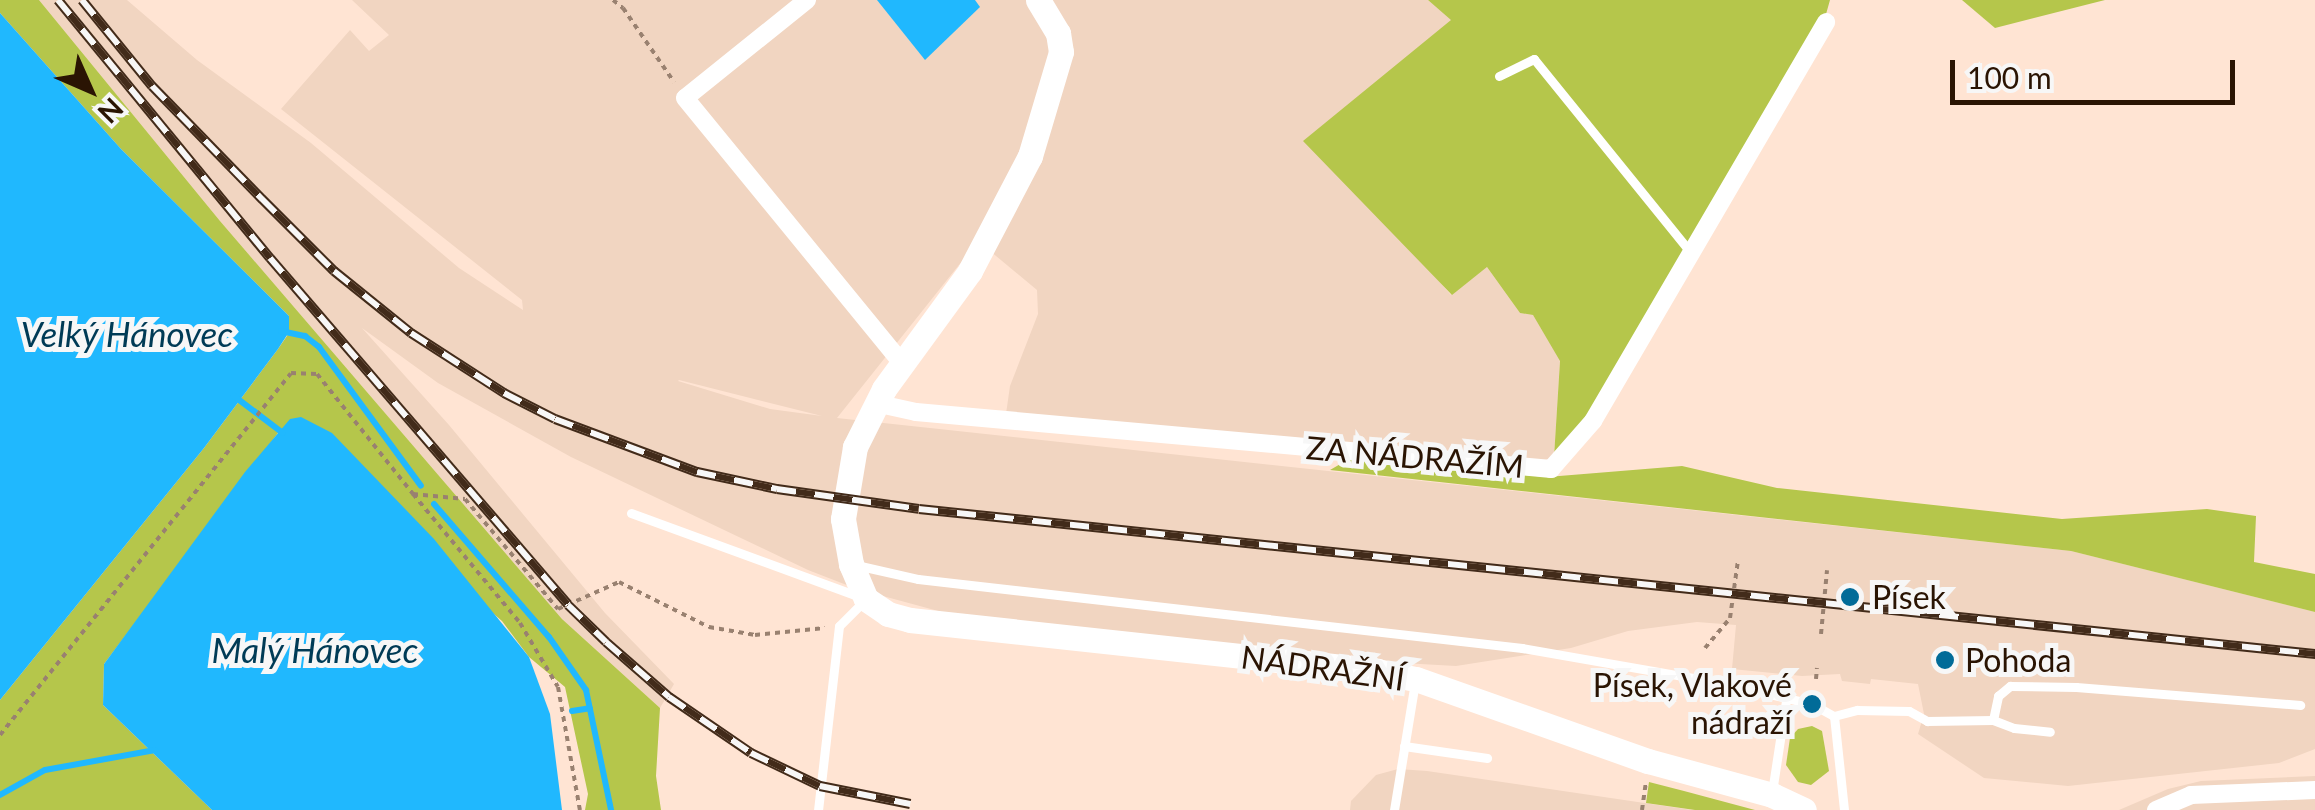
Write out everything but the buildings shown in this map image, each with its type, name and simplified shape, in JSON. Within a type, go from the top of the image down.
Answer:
[{"type":"main road","points":[[866,599],[851,564],[844,500],[855,447],[875,403],[970,271],[1030,156],[1061,52],[1058,34],[1038,0]]},
{"type":"main road","name":"NÁDRAŽNÍ","points":[[866,599],[888,614],[910,620],[1378,670],[1416,679],[1648,761],[1772,795],[1804,810]]},
{"type":"street","points":[[807,0],[685,98],[902,363]]},
{"type":"street","name":"ZA NÁDRAŽÍM","points":[[875,403],[916,412],[1551,469],[1593,421],[1826,22]]},
{"type":"street","points":[[2156,810],[2190,795],[2315,790]]},
{"type":"lane","points":[[1498,76],[1534,58],[1691,253]]},
{"type":"lane","points":[[631,514],[866,599],[839,626],[818,810]]},
{"type":"lane","points":[[851,564],[918,579],[1522,648],[1723,682],[1786,701],[1812,704],[1834,716],[1856,710],[1909,711],[1927,721],[1993,720],[2014,728],[2050,732]]},
{"type":"lane","points":[[1394,810],[1416,679]]},
{"type":"lane","points":[[1993,720],[1998,696],[2010,686],[2076,686],[2300,704]]},
{"type":"lane","points":[[1772,795],[1786,701]]},
{"type":"lane","points":[[1834,716],[1844,810]]},
{"type":"lane","points":[[1404,746],[1486,758]]},
{"type":"path","points":[[612,0],[624,8],[685,98]]},
{"type":"path","points":[[0,735],[291,373],[317,374],[520,623],[558,687],[580,810]]},
{"type":"path","points":[[413,494],[464,498],[558,609],[619,582],[708,626],[755,635],[839,626]]},
{"type":"path","points":[[1706,648],[1730,618],[1738,560]]},
{"type":"path","points":[[1821,634],[1827,570]]},
{"type":"path","points":[[1816,679],[1817,668]]},
{"type":"path","points":[[1642,810],[1646,778]]},
{"type":"shaded area","points":[[39,0],[127,0],[197,60],[311,143],[459,268],[523,310],[522,300],[281,109],[350,30],[369,51],[389,35],[352,0],[1428,0],[1451,19],[1415,254],[1451,295],[1487,267],[1520,313],[1533,315],[1560,360],[1554,457],[1536,463],[1006,414],[1010,386],[1038,314],[1037,290],[978,241],[837,418],[2071,551],[2315,612],[2315,749],[2279,763],[2068,786],[1984,778],[1918,734],[1924,714],[1918,684],[1871,679],[1870,684],[1842,681],[1840,674],[1802,676],[1732,669],[1736,625],[1697,622],[1628,631],[1571,648],[1456,666],[1349,660],[953,615],[857,589],[808,570],[571,457],[438,383],[362,328],[449,425],[605,613],[674,684],[660,708],[562,619],[220,221]],"holes":[[[679,380],[822,416],[770,409]]]},
{"type":"shaded area","points":[[1398,769],[1692,810],[1350,810],[1351,801],[1376,775]]},
{"type":"shaded area","points":[[2315,776],[2315,810],[2119,810],[2168,789],[2201,781]]},
{"type":"green space","points":[[0,0],[39,0],[220,221],[562,619],[660,708],[656,776],[661,810],[585,810],[588,794],[565,687],[529,657],[502,621],[281,429],[104,664],[103,705],[212,810],[0,810],[0,700],[204,448],[289,333],[289,316],[121,149],[0,13]]},
{"type":"green space","points":[[1428,0],[1830,0],[1819,39],[1619,379],[1554,457],[1560,361],[1533,315],[1520,313],[1487,267],[1452,295],[1303,141],[1451,20]]},
{"type":"green space","points":[[1962,0],[2105,0],[1995,28]]},
{"type":"green space","points":[[1349,459],[1547,477],[1682,466],[1777,488],[2062,519],[2207,509],[2256,516],[2254,562],[2315,574],[2315,612],[2071,551],[1330,470]]},
{"type":"green space","points":[[1812,726],[1822,731],[1829,771],[1811,785],[1798,782],[1786,765],[1790,738],[1798,729]]},
{"type":"green space","points":[[1649,782],[1755,810],[1695,810],[1646,803]]},
{"type":"water","points":[[877,0],[975,0],[980,7],[925,60]]},
{"type":"water","name":"Velký Hánovec","points":[[0,13],[121,149],[289,316],[289,332],[204,448],[0,700]]},
{"type":"water","name":"Malý Hánovec","points":[[301,417],[332,433],[434,539],[529,657],[550,714],[562,810],[212,810],[103,705],[104,664],[245,472],[290,419]]},
{"type":"waterway","points":[[281,331],[305,336],[319,347],[421,486]]},
{"type":"waterway","points":[[234,396],[283,433]]},
{"type":"waterway","points":[[434,504],[549,637],[586,690],[611,810]]},
{"type":"waterway","points":[[572,711],[590,708]]},
{"type":"waterway","points":[[0,795],[45,770],[155,750]]},
{"type":"railway","points":[[58,0],[270,258],[568,605],[606,642],[669,697],[751,753],[820,786],[910,804]]},
{"type":"railway","points":[[82,0],[152,86],[262,199],[334,271],[411,333],[504,393],[555,419],[697,472],[777,489],[919,509],[2315,654]]},
{"type":"place","name":"Písek","points":[[1850,597]]},
{"type":"place","name":"Pohoda","points":[[1945,660]]},
{"type":"place","name":"Písek, Vlakové nádraží","points":[[1812,704]]}]
